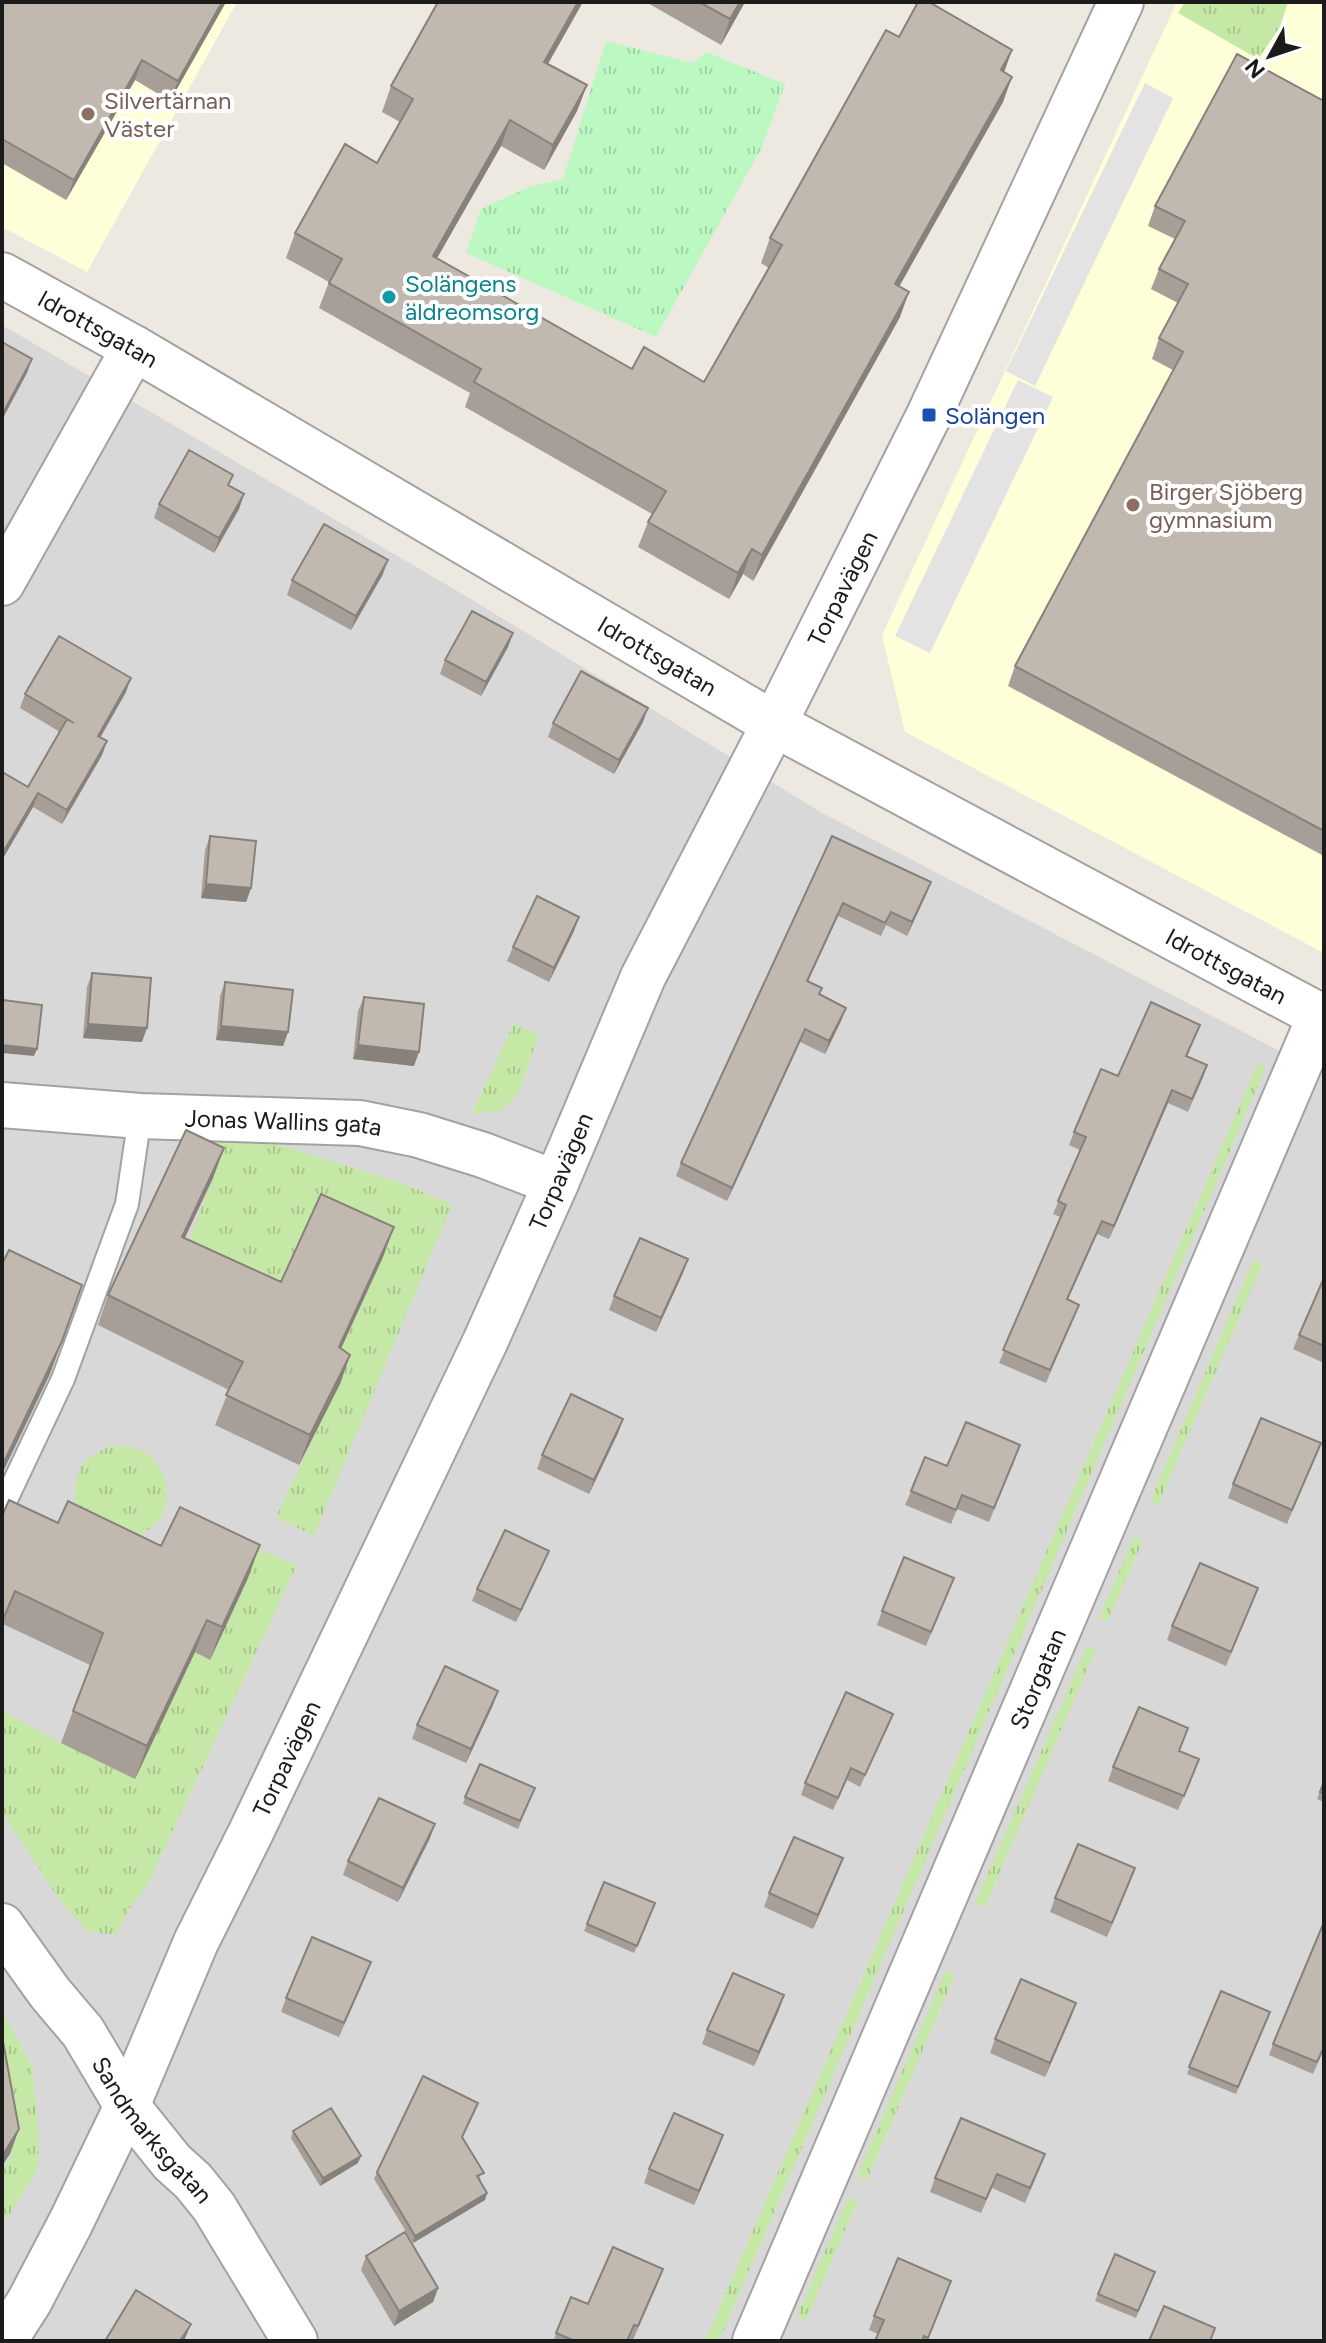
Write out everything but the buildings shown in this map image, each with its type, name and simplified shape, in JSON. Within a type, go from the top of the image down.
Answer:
[{"type":"street","name":"Torpavägen","points":[[4,2341],[29,2302],[70,2224],[127,2106],[196,1942],[418,1483],[556,1183],[643,977],[929,415],[1118,3]]},
{"type":"street","name":"Idrottsgatan","points":[[2,275],[134,348],[774,724],[1322,1017]]},
{"type":"street","points":[[2,583],[134,348]]},
{"type":"street","name":"Storgatan","points":[[755,2341],[1322,1017]]},
{"type":"street","name":"Jonas Wallins gata","points":[[2,1105],[140,1116],[360,1123],[432,1139],[556,1183]]},
{"type":"street","name":"Sandmarksgatan","points":[[2,1926],[50,1993],[83,2032],[127,2106],[172,2162],[214,2207],[295,2341]]},
{"type":"lane","points":[[2,1508],[63,1379],[127,1204],[140,1116]]},
{"type":"shaded area","name":"Silvertärnan Väster","points":[[2,2],[237,2],[87,272],[2,227]]},
{"type":"shaded area","name":"Birger Sjöberg gymnasium","points":[[1177,2],[1324,2],[1324,953],[905,732],[882,635]]},
{"type":"shaded area","points":[[1145,83],[1173,98],[1035,386],[1006,371]]},
{"type":"shaded area","points":[[2,325],[459,592],[824,814],[1324,1074],[1324,2341],[2,2341]]},
{"type":"shaded area","points":[[1018,380],[1053,397],[930,653],[895,636]]},
{"type":"green space","points":[[1185,2],[1288,2],[1280,27],[1258,59],[1178,13]]},
{"type":"green space","points":[[606,41],[693,63],[706,52],[785,84],[762,147],[656,337],[466,253],[481,209],[529,187],[563,179]]},
{"type":"green space","points":[[514,1023],[539,1036],[519,1091],[504,1110],[472,1114]]},
{"type":"green space","points":[[1258,1063],[1266,1067],[719,2341],[705,2341]]},
{"type":"green space","points":[[223,1127],[405,1184],[452,1205],[314,1536],[276,1517],[339,1384],[270,1312],[178,1270],[213,1178],[175,1160]]},
{"type":"green space","points":[[1253,1261],[1263,1263],[1158,1505],[1150,1501]]},
{"type":"green space","points":[[112,1446],[142,1451],[158,1466],[167,1486],[161,1517],[146,1531],[124,1539],[76,1505],[77,1475],[81,1468],[93,1455]]},
{"type":"green space","points":[[193,1522],[297,1565],[147,1886],[129,1909],[116,1935],[86,1931],[59,1899],[2,1813],[2,1711],[61,1743]]},
{"type":"green space","points":[[1134,1537],[1143,1541],[1107,1622],[1099,1618]]},
{"type":"green space","points":[[1087,1646],[1096,1649],[985,1907],[975,1903]]},
{"type":"green space","points":[[946,1970],[955,1975],[867,2180],[857,2176]]},
{"type":"green space","points":[[2,2010],[32,2066],[39,2135],[38,2169],[2,2226],[2,2170],[12,2155],[2,2103]]},
{"type":"green space","points":[[848,2198],[858,2201],[806,2320],[797,2316]]},
{"type":"place","name":"Silvertärnan Väster","points":[[88,114]]},
{"type":"place","name":"Solängens äldreomsorg","points":[[389,297]]},
{"type":"place","name":"Solängen","points":[[929,415]]},
{"type":"place","name":"Birger Sjöberg gymnasium","points":[[1133,505]]}]
